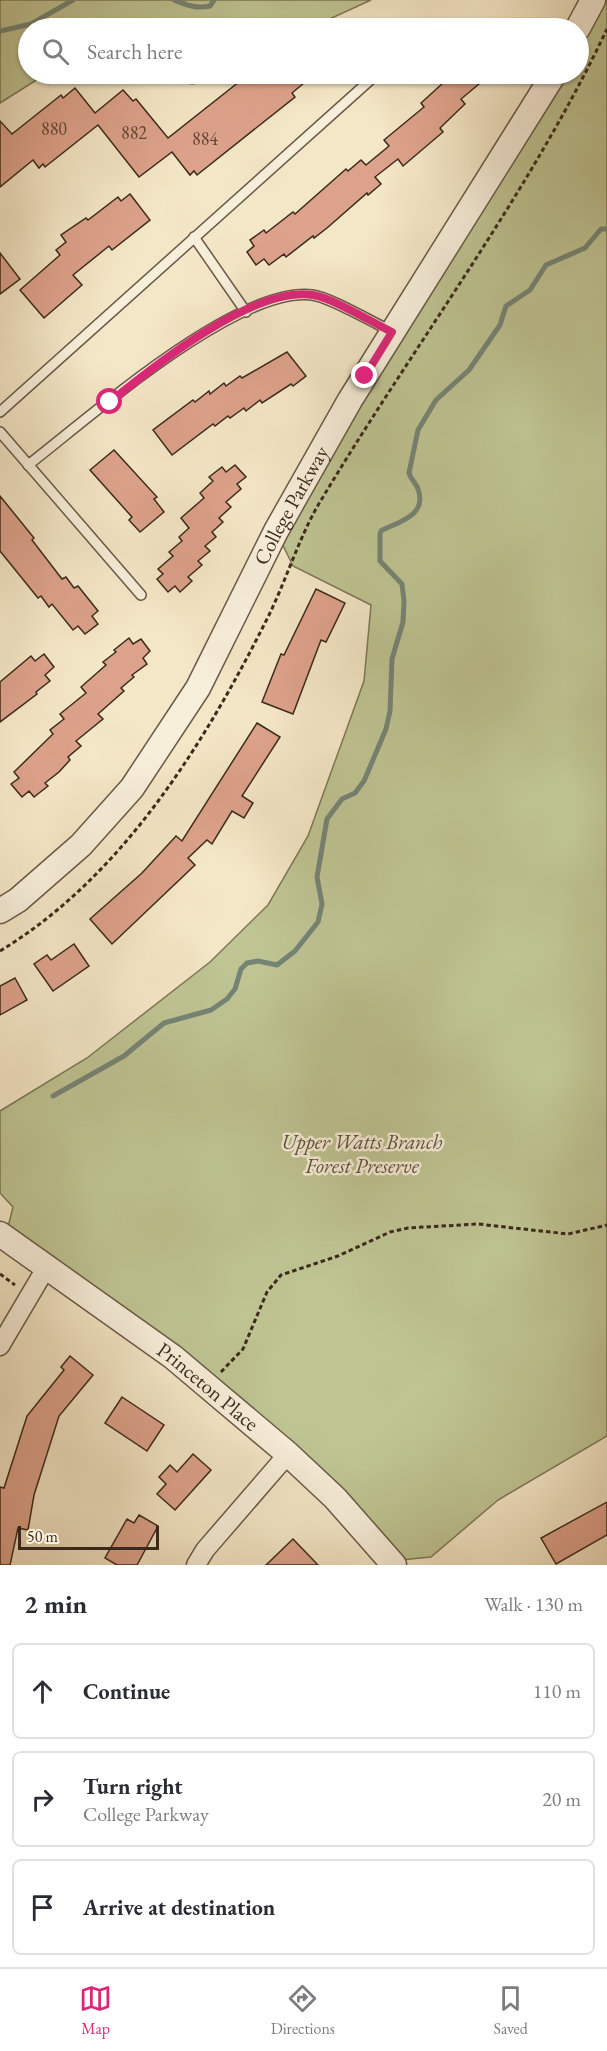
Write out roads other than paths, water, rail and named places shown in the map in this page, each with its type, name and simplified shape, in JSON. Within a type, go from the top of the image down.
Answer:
[{"type":"street","points":[[583,18],[593,0]]},
{"type":"street","name":"College Parkway","points":[[0,911],[18,900],[81,845],[132,788],[198,688],[276,531],[350,400],[548,84]]},
{"type":"street","name":"Princeton Place","points":[[0,1234],[173,1357],[288,1454],[335,1498],[394,1565]]},
{"type":"street","points":[[0,1346],[46,1268]]},
{"type":"street","points":[[196,1565],[205,1550],[288,1454]]},
{"type":"lane","points":[[0,412],[366,84]]},
{"type":"lane","points":[[194,237],[246,312]]},
{"type":"lane","points":[[28,465],[194,337],[274,298],[295,294],[315,295],[392,332]]},
{"type":"lane","points":[[0,432],[141,595]]},
{"type":"waterway","points":[[42,18],[73,0]]},
{"type":"waterway","points":[[174,0],[200,7],[210,6],[214,0]]},
{"type":"waterway","points":[[0,31],[18,27]]},
{"type":"waterway","points":[[53,1096],[124,1056],[164,1023],[211,1010],[227,999],[235,989],[241,969],[247,963],[258,961],[277,965],[295,951],[318,922],[322,904],[317,877],[327,819],[342,799],[355,793],[364,781],[386,729],[390,711],[392,659],[403,622],[404,601],[402,584],[380,561],[380,534],[381,531],[409,517],[419,506],[418,489],[409,473],[418,430],[436,400],[469,370],[500,325],[506,306],[530,290],[546,265],[585,248],[601,229],[607,229]]},
{"type":"park label","name":"Upper Watts Branch Forest Preserve","points":[[362,1154]]}]
